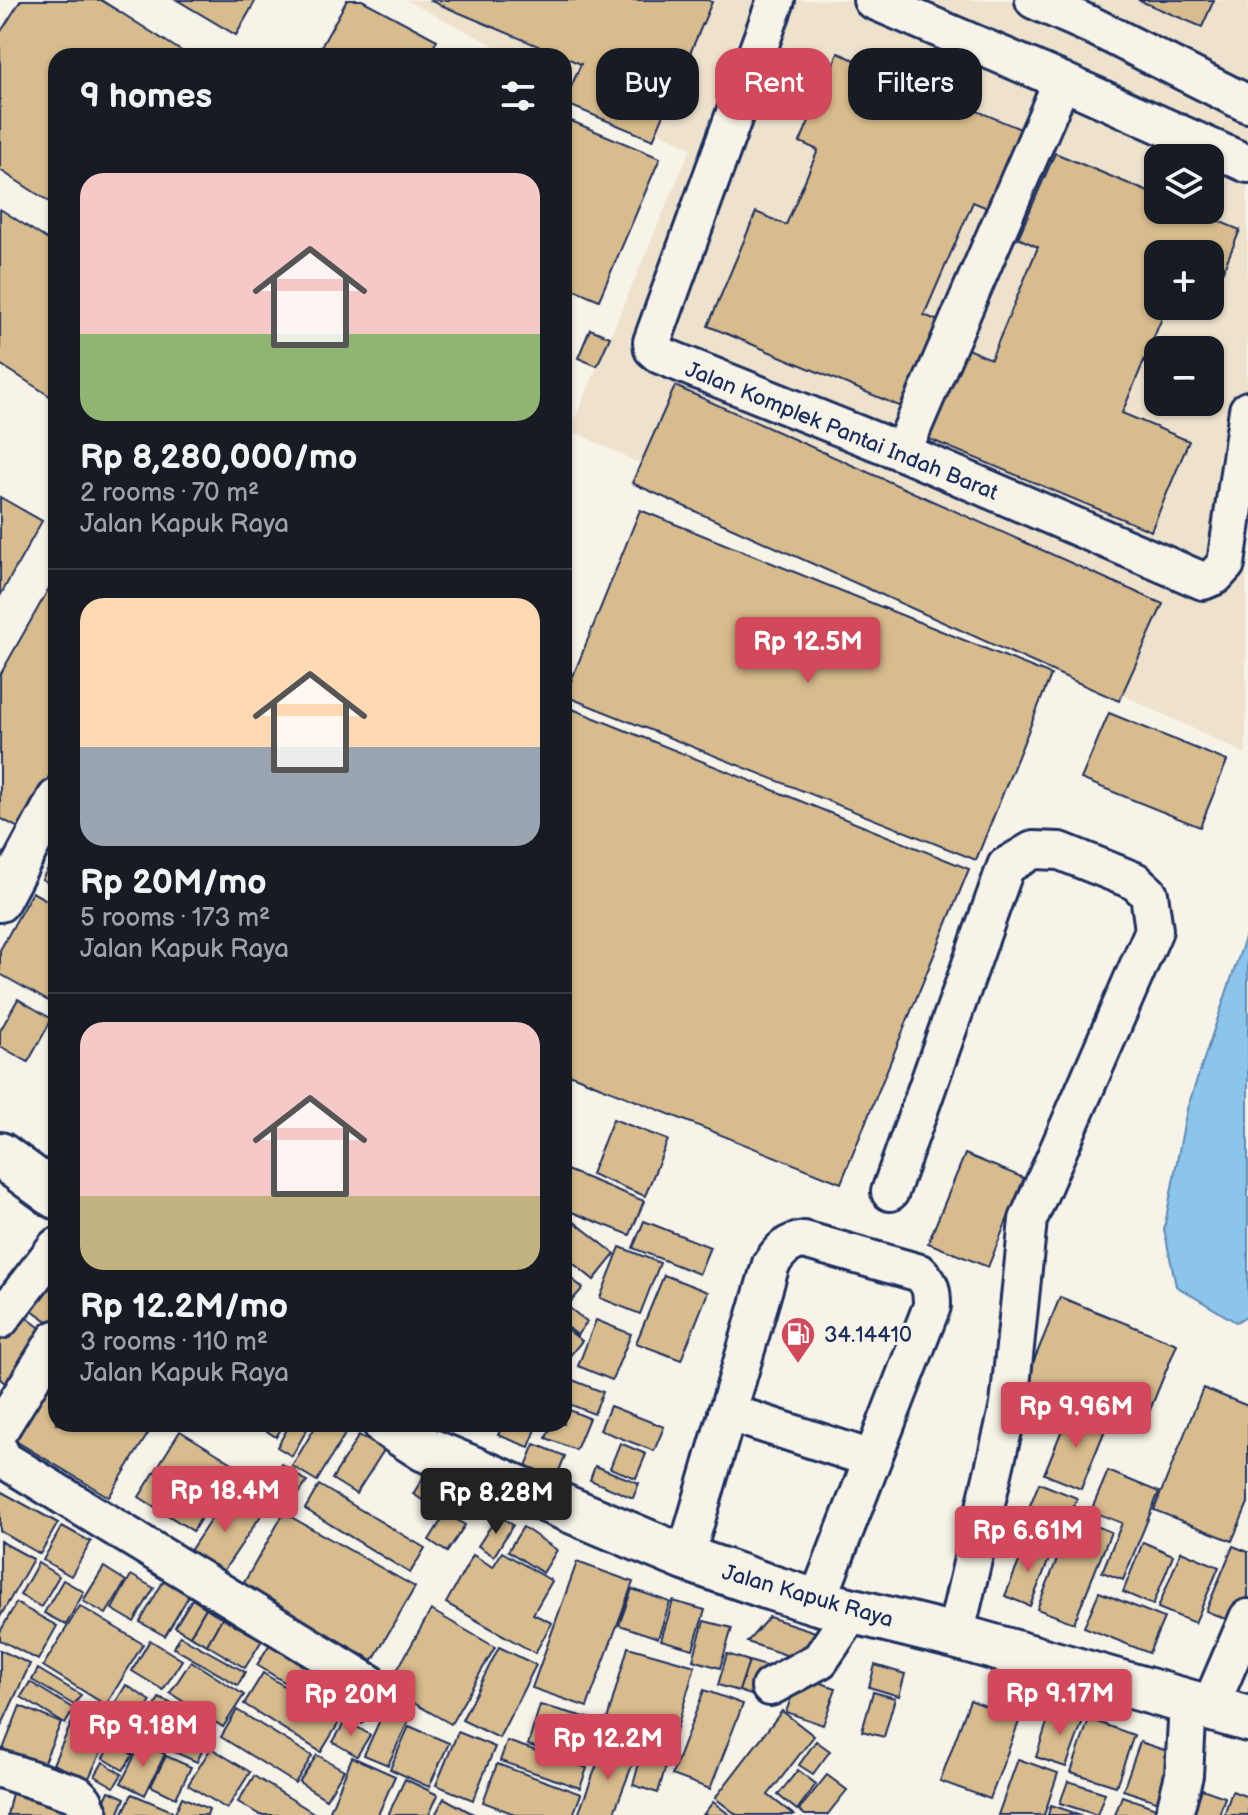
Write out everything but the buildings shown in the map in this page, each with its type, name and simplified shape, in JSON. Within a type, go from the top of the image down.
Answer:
[{"type":"main road","points":[[0,1155],[48,1190]]},
{"type":"main road","name":"Jalan Kapuk Raya","points":[[398,1432],[425,1449],[685,1558],[835,1607],[955,1636],[1215,1711]]},
{"type":"street","name":"Jalan Komplek Pantai Indah Barat","points":[[776,0],[652,342],[653,349],[660,355],[902,452],[1203,581],[1215,576],[1226,564],[1248,410]]},
{"type":"street","points":[[872,0],[1248,164]]},
{"type":"street","points":[[1034,0],[1122,40],[1248,104]]},
{"type":"street","points":[[902,452],[1062,81]]},
{"type":"street","points":[[0,903],[48,813]]},
{"type":"street","points":[[890,1192],[1006,866],[1033,850],[1060,851],[1135,881],[1149,894],[1154,930],[1028,1220],[1009,1405],[955,1636]]},
{"type":"street","points":[[685,1558],[771,1264],[779,1251],[791,1242],[804,1240],[920,1273],[932,1291],[932,1306],[872,1459],[820,1660],[770,1687]]},
{"type":"street","points":[[0,1320],[48,1257]]},
{"type":"street","points":[[0,1429],[48,1352]]},
{"type":"street","points":[[727,1412],[872,1459]]},
{"type":"street","points":[[0,1452],[3,1459],[371,1684]]},
{"type":"street","points":[[1174,1815],[1184,1775],[1215,1711],[1248,1618]]},
{"type":"street","points":[[0,1769],[77,1794],[90,1815]]},
{"type":"shaded area","points":[[406,0],[1248,0],[1246,754],[572,431],[691,148],[637,120],[699,120],[699,48],[596,48],[596,99],[572,86],[572,48],[499,48]]},
{"type":"water","points":[[1248,929],[1248,1315],[1236,1322],[1176,1286],[1164,1229],[1187,1109]]},
{"type":"place","name":"34.14410","points":[[798,1365]]}]
